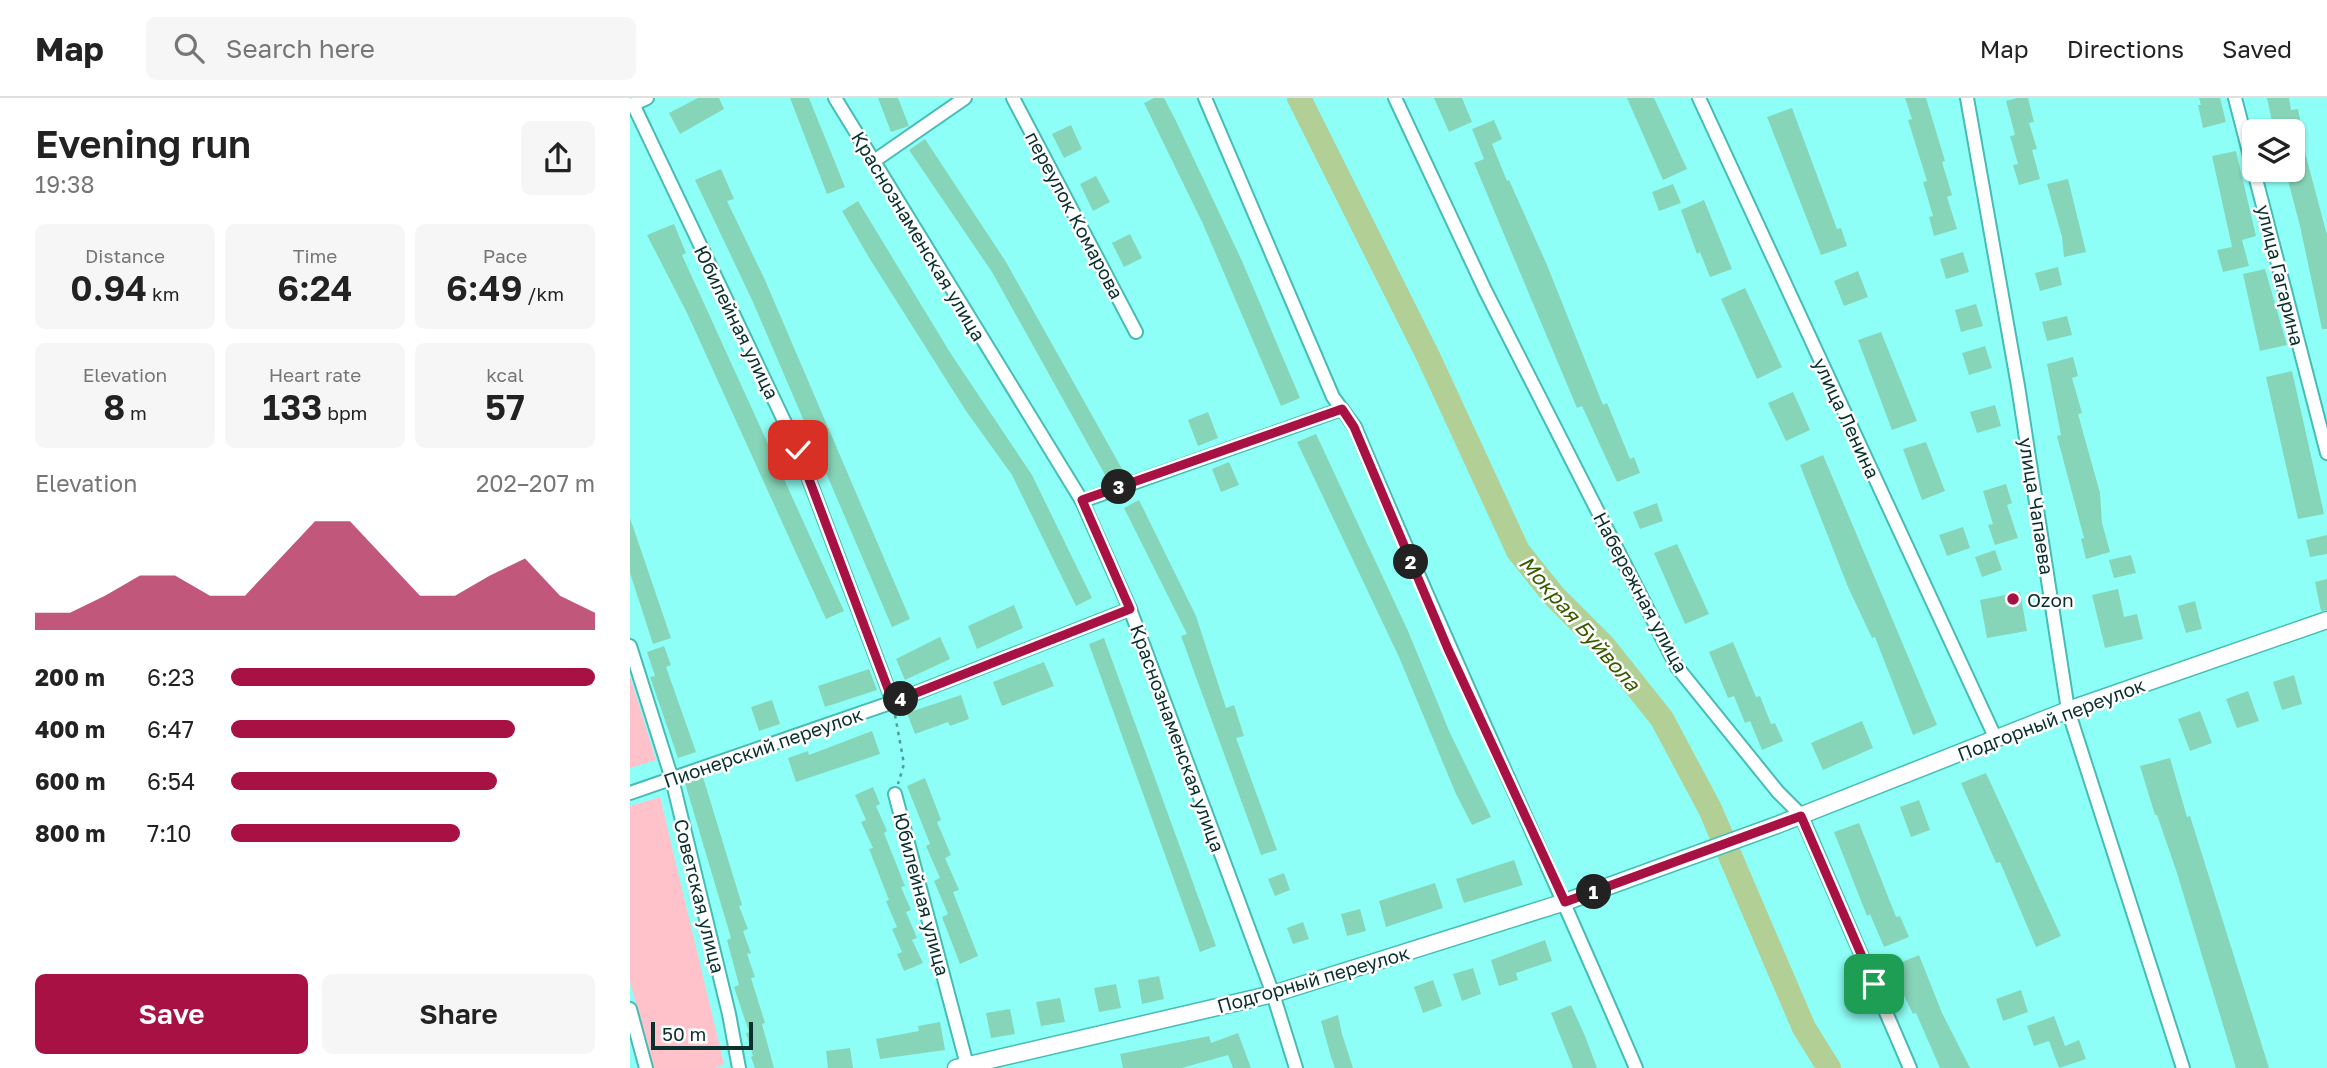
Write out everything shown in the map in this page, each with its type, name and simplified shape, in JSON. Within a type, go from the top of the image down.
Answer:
[{"type":"main road","name":"Подгорный переулок","points":[[961,1067],[1273,994],[1565,902],[1801,816],[2068,710],[2327,620]]},
{"type":"street","points":[[632,105],[647,98]]},
{"type":"street","name":"Краснознаменская улица","points":[[835,98],[1082,500],[1130,609],[1273,994],[1296,1068]]},
{"type":"street","points":[[874,161],[965,98]]},
{"type":"street","name":"переулок Комарова","points":[[1013,98],[1136,332]]},
{"type":"street","points":[[1205,98],[1333,397],[1354,427],[1448,649],[1565,902],[1636,1068]]},
{"type":"street","name":"Набережная улица","points":[[1395,98],[1485,290],[1677,667],[1778,792],[1801,816],[1910,1068]]},
{"type":"street","name":"улица Ленина","points":[[1699,98],[1996,738]]},
{"type":"street","name":"улица Чапаева","points":[[1968,98],[2018,386],[2068,710],[2183,1068]]},
{"type":"street","name":"улица Гагарина","points":[[2235,98],[2327,453]]},
{"type":"street","name":"Юбилейная улица","points":[[632,105],[798,450],[893,702]]},
{"type":"street","points":[[1082,500],[1342,409]]},
{"type":"street","name":"Пионерский переулок","points":[[630,793],[893,702],[1130,609]]},
{"type":"street","name":"Советская улица","points":[[630,646],[672,779],[729,1014],[739,1068]]},
{"type":"street","name":"Юбилейная улица","points":[[895,794],[961,1067]]},
{"type":"street","points":[[630,1009],[646,1068]]},
{"type":"path","name":"Юбилейная улица","points":[[893,702],[904,764],[895,794]]},
{"type":"shaded area","points":[[630,676],[656,760],[630,768]]},
{"type":"shaded area","points":[[660,797],[724,1064],[715,1068],[654,1068],[630,982],[630,806]]},
{"type":"building","points":[[698,98],[719,98],[724,109],[680,134],[669,113]]},
{"type":"building","points":[[790,98],[809,98],[845,187],[827,194]]},
{"type":"building","points":[[878,98],[898,98],[909,126],[891,132]]},
{"type":"building","points":[[1154,98],[1164,98],[1175,119],[1242,261],[1300,398],[1281,406],[1203,224],[1144,103]]},
{"type":"building","points":[[1434,98],[1462,98],[1472,122],[1449,132]]},
{"type":"building","points":[[1627,98],[1654,98],[1687,169],[1663,180]]},
{"type":"building","points":[[1905,98],[1926,98],[1945,161],[1942,162],[1952,195],[1947,197],[1957,229],[1934,236],[1929,217],[1933,216],[1923,182],[1927,181],[1908,120],[1912,119]]},
{"type":"building","points":[[2028,98],[2034,122],[2029,123],[2037,149],[2032,150],[2040,179],[2019,185],[2013,165],[2018,164],[2010,136],[2015,135],[2006,101]]},
{"type":"building","points":[[2199,98],[2220,98],[2226,122],[2203,128]]},
{"type":"building","points":[[2267,98],[2289,98],[2291,110],[2298,109],[2300,119],[2271,119]]},
{"type":"building","points":[[1792,108],[1837,229],[1841,228],[1847,246],[1821,255],[1767,117]]},
{"type":"building","points":[[1494,120],[1502,139],[1492,144],[1507,181],[1509,180],[1547,265],[1603,405],[1607,403],[1630,459],[1634,457],[1640,473],[1617,482],[1582,406],[1577,408],[1474,163],[1484,159],[1472,129]]},
{"type":"building","points":[[1071,125],[1082,149],[1064,158],[1052,134]]},
{"type":"building","points":[[925,139],[1006,262],[1126,476],[1109,482],[992,272],[909,150]]},
{"type":"building","points":[[2236,151],[2256,236],[2242,240],[2249,266],[2223,272],[2217,250],[2232,247],[2212,156]]},
{"type":"building","points":[[2305,152],[2327,235],[2327,329],[2322,329],[2288,182],[2305,182]]},
{"type":"building","points":[[721,169],[734,199],[727,201],[765,280],[910,619],[892,627],[753,302],[695,180]]},
{"type":"building","points":[[1096,176],[1110,202],[1093,211],[1080,184]]},
{"type":"building","points":[[2068,179],[2086,252],[2064,257],[2062,237],[2047,184]]},
{"type":"building","points":[[1673,184],[1681,203],[1659,211],[1652,192]]},
{"type":"building","points":[[1704,200],[1732,269],[1710,277],[1700,252],[1697,254],[1681,210]]},
{"type":"building","points":[[858,201],[951,354],[1032,475],[1092,598],[1076,606],[1012,475],[966,411],[868,256],[842,211]]},
{"type":"building","points":[[674,224],[686,253],[682,255],[844,611],[826,619],[688,315],[647,235]]},
{"type":"building","points":[[1130,234],[1142,258],[1124,267],[1112,243]]},
{"type":"building","points":[[1963,252],[1969,272],[1946,279],[1940,259]]},
{"type":"building","points":[[2058,267],[2062,285],[2040,291],[2035,273]]},
{"type":"building","points":[[2265,269],[2287,345],[2260,351],[2243,274]]},
{"type":"building","points":[[1858,271],[1868,297],[1844,306],[1834,281]]},
{"type":"building","points":[[1745,288],[1782,367],[1757,379],[1721,299]]},
{"type":"building","points":[[1976,304],[1983,326],[1961,332],[1955,310]]},
{"type":"building","points":[[2067,316],[2072,335],[2047,341],[2042,322]]},
{"type":"building","points":[[1881,332],[1917,421],[1892,430],[1858,340]]},
{"type":"building","points":[[1985,346],[1992,368],[1969,375],[1962,353]]},
{"type":"building","points":[[2073,357],[2078,376],[2072,378],[2082,413],[2078,414],[2100,493],[2102,523],[2110,552],[2086,559],[2081,539],[2084,538],[2057,436],[2061,435],[2047,364]]},
{"type":"building","points":[[2292,371],[2324,514],[2298,519],[2266,377]]},
{"type":"building","points":[[1793,392],[1810,430],[1786,441],[1768,403]]},
{"type":"building","points":[[1995,405],[2001,426],[1977,433],[1970,412]]},
{"type":"building","points":[[1208,412],[1218,438],[1198,446],[1188,420]]},
{"type":"building","points":[[1316,434],[1408,631],[1450,733],[1491,817],[1472,825],[1456,794],[1399,657],[1297,442]]},
{"type":"building","points":[[1926,442],[1945,491],[1922,500],[1903,449]]},
{"type":"building","points":[[1823,455],[1937,725],[1913,735],[1875,637],[1872,638],[1848,587],[1800,465]]},
{"type":"building","points":[[1229,462],[1239,485],[1221,492],[1212,469]]},
{"type":"building","points":[[2006,484],[2012,503],[2007,505],[2018,538],[1995,545],[1988,525],[1993,524],[1983,491]]},
{"type":"building","points":[[1139,500],[1196,616],[1226,708],[1234,705],[1244,736],[1236,738],[1277,850],[1261,855],[1181,636],[1187,634],[1124,508]]},
{"type":"building","points":[[1657,503],[1663,521],[1640,529],[1633,512]]},
{"type":"building","points":[[630,518],[671,638],[653,644],[630,573]]},
{"type":"building","points":[[1963,527],[1970,548],[1947,556],[1939,535]]},
{"type":"building","points":[[2327,535],[2327,554],[2310,557],[2306,540]]},
{"type":"building","points":[[1677,544],[1709,614],[1685,624],[1654,553]]},
{"type":"building","points":[[1995,550],[2002,570],[1982,577],[1975,557]]},
{"type":"building","points":[[2131,555],[2136,573],[2114,578],[2109,560]]},
{"type":"building","points":[[2327,579],[2327,610],[2321,611],[2315,582]]},
{"type":"building","points":[[2118,589],[2124,617],[2137,614],[2143,639],[2105,648],[2092,595]]},
{"type":"building","points":[[2020,592],[2027,631],[1987,638],[1980,600]]},
{"type":"building","points":[[2195,601],[2202,629],[2186,633],[2178,606]]},
{"type":"building","points":[[1014,605],[1023,628],[977,649],[968,626]]},
{"type":"building","points":[[940,637],[950,659],[905,680],[896,659]]},
{"type":"building","points":[[1104,638],[1216,946],[1200,952],[1089,644]]},
{"type":"building","points":[[1733,642],[1756,697],[1760,696],[1771,724],[1775,723],[1783,741],[1762,750],[1750,721],[1745,723],[1734,696],[1728,698],[1709,652]]},
{"type":"building","points":[[664,646],[671,665],[666,667],[696,752],[678,758],[650,677],[655,676],[647,652]]},
{"type":"building","points":[[1044,662],[1054,686],[1002,706],[993,682]]},
{"type":"building","points":[[869,669],[877,690],[825,707],[818,686]]},
{"type":"building","points":[[2294,675],[2302,704],[2282,710],[2273,682]]},
{"type":"building","points":[[2248,691],[2259,721],[2237,728],[2226,699]]},
{"type":"building","points":[[961,695],[969,719],[950,726],[948,722],[915,734],[907,713]]},
{"type":"building","points":[[772,700],[780,724],[759,731],[751,707]]},
{"type":"building","points":[[2200,711],[2212,743],[2190,751],[2178,719]]},
{"type":"building","points":[[1862,721],[1873,748],[1823,770],[1811,743]]},
{"type":"building","points":[[872,731],[880,754],[796,782],[788,758],[808,751],[809,755]]},
{"type":"building","points":[[2170,758],[2269,1068],[2236,1068],[2177,873],[2155,815],[2140,766]]},
{"type":"building","points":[[1986,773],[2061,936],[2036,947],[2000,862],[1996,863],[1961,783]]},
{"type":"building","points":[[703,777],[742,905],[739,906],[748,929],[743,931],[751,953],[747,954],[755,977],[751,978],[765,1023],[762,1024],[774,1068],[755,1068],[751,1057],[753,1056],[746,1033],[749,1032],[734,987],[739,985],[727,940],[731,938],[685,783]]},
{"type":"building","points":[[925,778],[941,820],[937,822],[951,855],[945,858],[959,890],[953,892],[978,956],[960,964],[942,917],[948,914],[934,881],[940,878],[926,846],[930,844],[907,786]]},
{"type":"building","points":[[873,787],[880,804],[876,806],[887,831],[884,833],[905,886],[901,887],[911,910],[906,912],[917,938],[912,940],[923,963],[904,971],[897,954],[902,952],[892,929],[897,927],[869,849],[873,848],[861,822],[866,820],[855,795]]},
{"type":"building","points":[[1919,800],[1930,830],[1911,837],[1900,807]]},
{"type":"building","points":[[1859,823],[1896,917],[1900,916],[1909,937],[1884,947],[1870,914],[1867,916],[1834,832]]},
{"type":"building","points":[[1514,860],[1523,885],[1464,903],[1456,879]]},
{"type":"building","points":[[1284,873],[1290,890],[1275,896],[1268,879]]},
{"type":"building","points":[[1435,883],[1443,908],[1386,927],[1379,901]]},
{"type":"building","points":[[1360,909],[1366,931],[1347,936],[1341,914]]},
{"type":"building","points":[[1303,922],[1309,939],[1293,944],[1287,928]]},
{"type":"building","points":[[1545,940],[1552,961],[1516,973],[1518,980],[1499,986],[1491,960]]},
{"type":"building","points":[[1919,955],[1942,1013],[1970,1068],[1940,1068],[1916,1013],[1913,1014],[1901,989],[1892,966]]},
{"type":"building","points":[[1473,968],[1481,994],[1462,1001],[1453,974]]},
{"type":"building","points":[[1159,976],[1164,999],[1142,1004],[1138,980]]},
{"type":"building","points":[[1433,980],[1442,1006],[1423,1013],[1414,987]]},
{"type":"building","points":[[1116,984],[1121,1008],[1099,1012],[1094,988]]},
{"type":"building","points":[[2021,990],[2028,1012],[2003,1021],[1996,999]]},
{"type":"building","points":[[1060,998],[1065,1022],[1041,1026],[1036,1002]]},
{"type":"building","points":[[1571,1005],[1597,1068],[1573,1068],[1551,1013]]},
{"type":"building","points":[[1010,1009],[1015,1034],[991,1038],[986,1013]]},
{"type":"building","points":[[1338,1015],[1353,1068],[1335,1068],[1331,1057],[1321,1021]]},
{"type":"building","points":[[2054,1016],[2065,1046],[2079,1040],[2086,1059],[2059,1068],[2049,1041],[2034,1046],[2027,1026]]},
{"type":"building","points":[[940,1022],[945,1050],[880,1059],[876,1039],[919,1031],[918,1026]]},
{"type":"building","points":[[1238,1033],[1251,1068],[1233,1068],[1228,1055],[1182,1068],[1123,1068],[1120,1054],[1209,1036],[1211,1043]]},
{"type":"building","points":[[850,1048],[853,1068],[828,1068],[826,1051]]},
{"type":"waterway","name":"Мокрая Буйвола","points":[[1299,98],[1428,356],[1518,551],[1554,596],[1604,646],[1662,719],[1710,809],[1804,1028],[1829,1068]]},
{"type":"place","name":"Ozon","points":[[2013,599]]},
{"type":"route","points":[[798,450],[893,702],[1130,609],[1082,500],[1342,409],[1354,427],[1448,649],[1565,902],[1801,816],[1874,984]]}]
